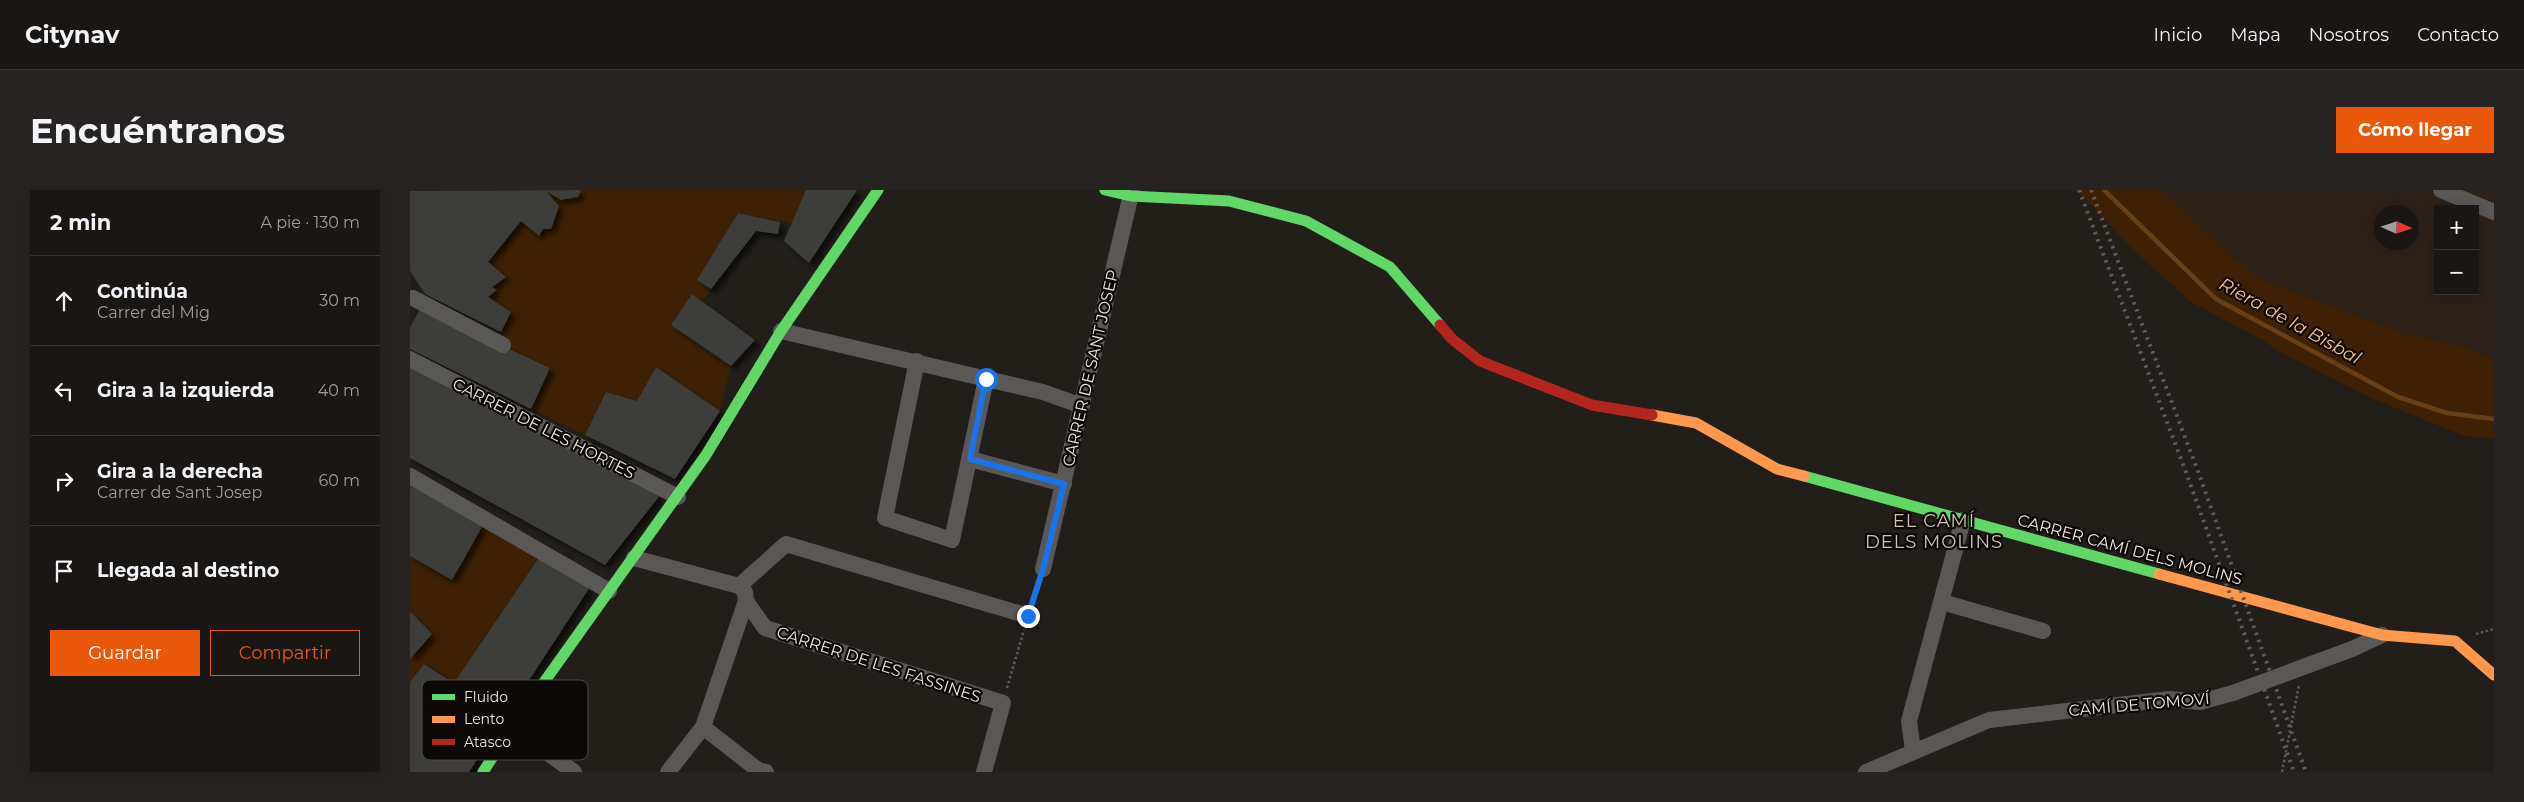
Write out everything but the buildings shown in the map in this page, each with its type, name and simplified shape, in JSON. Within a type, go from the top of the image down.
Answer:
[{"type":"street","points":[[546,680],[678,497],[706,455],[781,331],[878,190]]},
{"type":"street","name":"CARRER CAMÍ DELS MOLINS","points":[[1105,190],[1229,201],[1306,221],[1390,267],[1452,339],[1480,361],[1592,405],[1696,423],[1777,469],[2382,635],[2455,640],[2494,675]]},
{"type":"street","points":[[2441,190],[2494,212]]},
{"type":"street","name":"CARRER DE SANT JOSEP","points":[[1043,569],[1131,193]]},
{"type":"street","points":[[411,299],[503,345]]},
{"type":"street","points":[[781,331],[917,361],[1042,392],[1082,406]]},
{"type":"street","name":"CARRER DE LES HORTES","points":[[410,359],[678,497]]},
{"type":"street","points":[[917,361],[885,518],[952,540],[986,379]]},
{"type":"street","points":[[970,459],[1064,484]]},
{"type":"street","points":[[410,476],[609,592]]},
{"type":"street","points":[[1913,751],[1909,721],[1963,520]]},
{"type":"street","points":[[668,772],[703,726],[742,593],[786,544],[1028,616]]},
{"type":"street","points":[[634,558],[742,593]]},
{"type":"street","name":"CARRER DE LES FASSINES","points":[[742,593],[765,628],[1003,703]]},
{"type":"street","points":[[1942,602],[2043,631]]},
{"type":"street","name":"CAMÍ DE TOMOVÍ","points":[[1866,772],[1989,720],[2169,699],[2200,702],[2302,668],[2382,635]]},
{"type":"street","points":[[984,772],[1003,703]]},
{"type":"street","points":[[703,726],[761,771]]},
{"type":"street","points":[[483,772],[491,760]]},
{"type":"street","points":[[557,760],[574,772]]},
{"type":"path","points":[[1003,703],[1043,569]]},
{"type":"path","points":[[2282,772],[2302,668]]},
{"type":"shaded area","points":[[581,190],[806,190],[792,223],[738,213],[697,280],[711,289],[702,301],[692,294],[671,325],[731,366],[720,411],[656,367],[637,401],[606,392],[585,435],[531,409],[550,368],[508,348],[501,332],[511,312],[488,297],[497,290],[492,287],[488,262],[521,221],[538,236],[543,229],[551,229],[559,206],[546,191],[561,200],[578,197]]},
{"type":"shaded area","points":[[2077,190],[2160,190],[2257,278],[2400,332],[2467,348],[2494,359],[2494,439],[2464,436],[2369,397],[2276,350],[2266,342],[2191,302],[2131,248]]},
{"type":"shaded area","points":[[2160,190],[2494,190],[2494,359],[2467,348],[2400,332],[2257,278]]},
{"type":"shaded area","points":[[483,525],[540,556],[456,680],[450,680],[426,663],[410,682],[410,659],[432,634],[412,612],[410,614],[410,556],[452,580]]},
{"type":"waterway","name":"Riera de la Bisbal","points":[[2104,190],[2216,299],[2398,397],[2447,413],[2494,419]]},
{"type":"railway","points":[[2079,190],[2187,475],[2294,772]]},
{"type":"railway","points":[[2091,190],[2196,466],[2306,772]]},
{"type":"traffic: fast","points":[[546,680],[706,455],[781,331],[878,190]]},
{"type":"traffic: fast","points":[[1105,190],[1131,196],[1229,201],[1306,221],[1390,267],[1440,325]]},
{"type":"traffic: fast","points":[[1804,476],[2159,574]]},
{"type":"traffic: fast","points":[[483,772],[491,760]]},
{"type":"traffic: slow","points":[[1652,415],[1696,423],[1777,469],[1804,476]]},
{"type":"traffic: slow","points":[[2159,574],[2382,635],[2455,641],[2494,675]]},
{"type":"traffic: jam","points":[[1440,325],[1452,339],[1480,361],[1592,405],[1652,415]]},
{"type":"district","name":"EL CAMÍ DELS MOLINS","points":[[1934,531]]},
{"type":"route","points":[[986,379],[970,459],[1064,484],[1043,569],[1028,616]]}]
